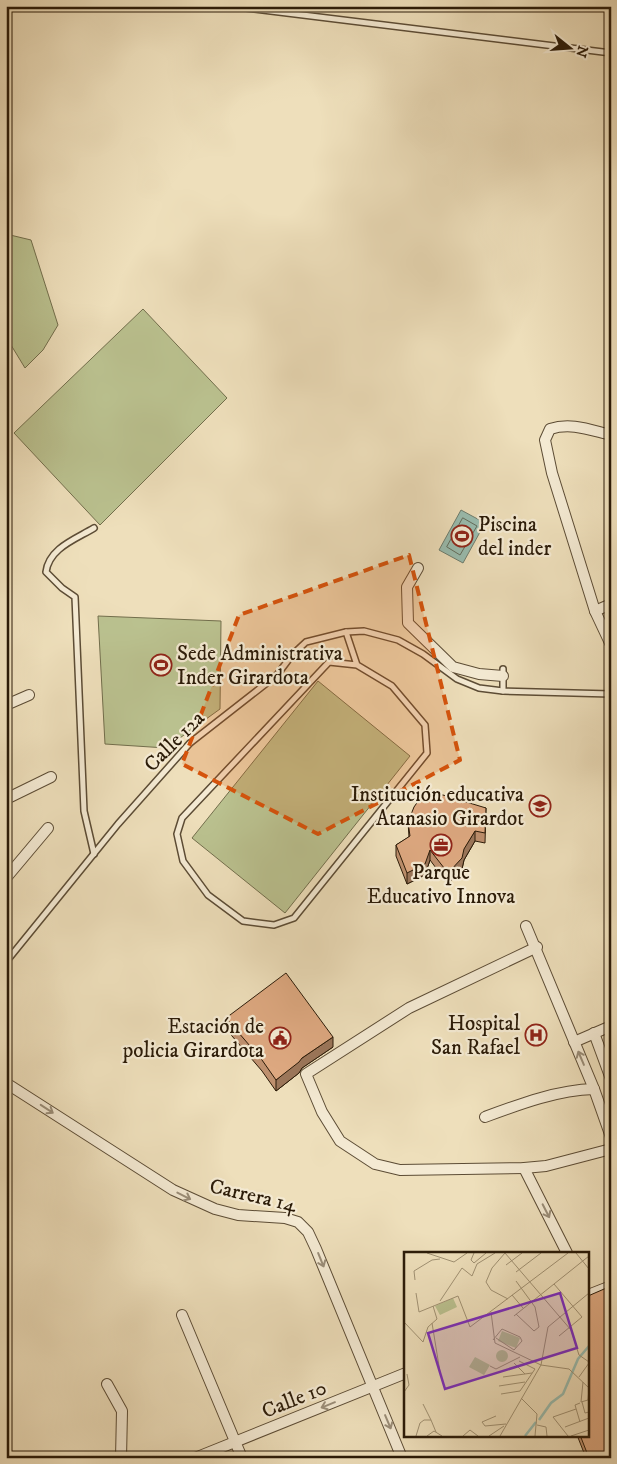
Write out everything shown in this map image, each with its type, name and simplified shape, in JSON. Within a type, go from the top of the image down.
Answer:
[{"type":"street","points":[[611,435],[574,425],[560,426],[550,430],[545,440],[552,473],[595,612],[611,645]]},
{"type":"street","points":[[418,568],[407,587],[408,623],[453,667],[479,674],[503,673]]},
{"type":"street","points":[[595,612],[611,604]]},
{"type":"street","points":[[6,705],[29,695]]},
{"type":"street","points":[[6,799],[51,777]]},
{"type":"street","points":[[6,878],[48,828]]},
{"type":"street","points":[[526,926],[537,948],[594,1089],[611,1137]]},
{"type":"street","points":[[537,948],[409,1008],[306,1074],[322,1112],[340,1140],[375,1164],[400,1170],[524,1168],[546,1166],[611,1149]]},
{"type":"street","points":[[574,1042],[611,1026]]},
{"type":"street","points":[[594,1033],[611,1079]]},
{"type":"street","name":"Carrera 14","points":[[6,1083],[159,1182],[193,1200],[238,1215],[285,1218],[298,1222],[308,1232],[316,1249],[402,1458]]},
{"type":"street","points":[[485,1117],[526,1102],[577,1089],[594,1089]]},
{"type":"street","points":[[524,1168],[566,1252]]},
{"type":"street","points":[[590,1294],[611,1286]]},
{"type":"street","points":[[182,1315],[242,1458]]},
{"type":"street","name":"Calle 10","points":[[195,1458],[404,1374]]},
{"type":"street","points":[[107,1384],[122,1411],[121,1458]]},
{"type":"lane","points":[[229,6],[611,53]]},
{"type":"lane","points":[[94,528],[59,549],[48,561],[46,572],[74,597],[84,810],[94,854]]},
{"type":"lane","name":"Calle 12a","points":[[6,962],[94,854],[190,743],[277,675],[292,655],[306,642],[346,632],[364,631],[398,640],[423,654],[457,679],[479,688],[503,691],[611,694]]},
{"type":"lane","points":[[346,632],[357,665],[392,686],[426,726],[427,753],[294,918],[274,925],[243,921],[208,895],[183,861],[177,834],[182,818],[329,662],[357,665]]},
{"type":"lane","points":[[503,673],[503,691]]},
{"type":"highlighted area","points":[[409,555],[460,760],[318,834],[182,764],[239,615]]},
{"type":"green space","points":[[6,234],[31,240],[58,325],[43,350],[25,368],[11,345],[6,350]]},
{"type":"green space","points":[[143,309],[227,398],[100,525],[14,433]]},
{"type":"green space","name":"Sede Administrativa Inder Girardota","points":[[98,616],[221,621],[220,709],[166,748],[105,744]]},
{"type":"green space","points":[[318,681],[410,756],[285,913],[192,838]]},
{"type":"water","name":"Piscina del inder","points":[[461,510],[485,523],[463,563],[439,550]]},
{"type":"building","name":"Parque Educativo Innova","points":[[423,794],[443,795],[486,808],[485,833],[475,831],[464,849],[462,858],[448,873],[430,850],[425,864],[407,873],[396,845],[410,836],[408,822],[414,807]]},
{"type":"building","name":"Estación de policia Girardota","points":[[286,973],[333,1037],[302,1058],[276,1080],[262,1060],[226,1018]]},
{"type":"building","points":[[611,1286],[611,1458],[589,1458],[580,1436],[590,1436],[590,1295]]},
{"type":"place","name":"Piscina del inder","points":[[462,536]]},
{"type":"place","name":"Sede Administrativa Inder Girardota","points":[[161,665]]},
{"type":"place","name":"Institución educativa Atanasio Girardot","points":[[540,806]]},
{"type":"place","name":"Parque Educativo Innova","points":[[441,845]]},
{"type":"place","name":"Hospital San Rafael","points":[[536,1035]]},
{"type":"place","name":"Estación de policia Girardota","points":[[280,1038]]}]
